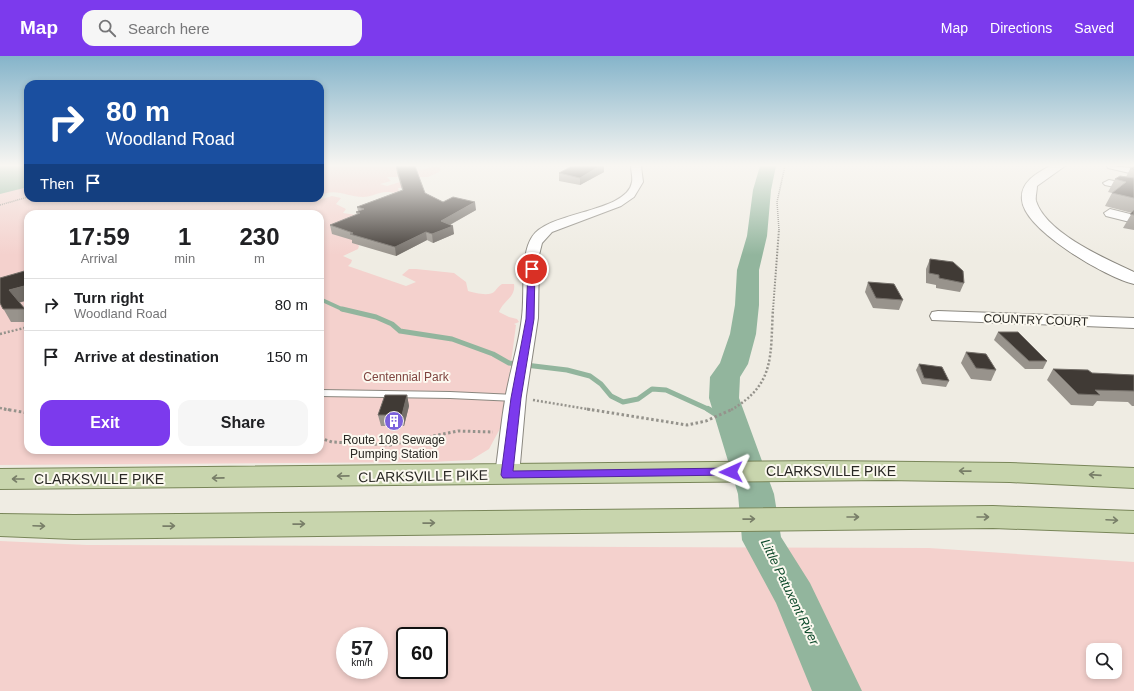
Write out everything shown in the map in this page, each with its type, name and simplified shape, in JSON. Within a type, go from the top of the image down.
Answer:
[{"type":"main road","name":"CLARKSVILLE PIKE","points":[[0,479],[793,471],[962,471],[1070,474],[1134,478]]},
{"type":"main road","points":[[0,525],[74,527],[993,517],[1134,522]]},
{"type":"street","points":[[507,475],[516,398],[530,319],[532,253],[536,241],[544,231],[551,227],[604,210],[627,196]]},
{"type":"street","points":[[1028,196],[1034,213],[1049,228],[1078,250],[1134,279]]},
{"type":"street","points":[[1110,213],[1134,219]]},
{"type":"street","name":"COUNTRY COURT","points":[[938,316],[1134,322]]},
{"type":"lane","points":[[324,393],[516,398]]},
{"type":"path","points":[[516,398],[559,403],[676,424],[697,425],[716,419],[749,397],[760,386],[766,373],[770,355],[779,228],[777,202],[779,196]]},
{"type":"path","points":[[0,204],[24,198]]},
{"type":"path","points":[[0,334],[24,328]]},
{"type":"path","points":[[0,408],[24,412]]},
{"type":"path","points":[[324,439],[332,442],[390,445],[451,432],[512,432]]},
{"type":"green space","name":"Centennial Park","points":[[0,196],[24,196],[24,202],[324,202],[324,198],[332,196],[341,198],[336,204],[346,209],[343,213],[357,215],[357,243],[359,246],[358,249],[343,256],[352,260],[348,266],[406,286],[416,282],[402,275],[409,269],[454,273],[466,282],[468,291],[478,293],[490,294],[502,284],[514,284],[511,296],[499,312],[517,319],[519,322],[514,324],[516,325],[503,423],[489,449],[471,460],[432,462],[0,465]]},
{"type":"green space","points":[[351,196],[370,196],[363,197]]},
{"type":"green space","points":[[0,541],[87,545],[929,548],[1134,562],[1134,691],[0,691]]},
{"type":"building","points":[[388,196],[430,196],[443,202],[453,197],[475,202],[441,221],[453,226],[432,234],[426,232],[395,247],[350,234],[353,233],[330,225],[360,213],[356,212],[364,209],[357,207]]},
{"type":"building","points":[[1124,196],[1134,196],[1134,198]]},
{"type":"building","points":[[930,259],[953,262],[963,271],[964,283],[939,278],[939,275],[929,273]]},
{"type":"building","points":[[24,271],[24,286],[9,290],[24,309],[3,309],[0,303],[0,278]]},
{"type":"building","points":[[868,282],[894,284],[903,300],[876,298]]},
{"type":"building","points":[[998,332],[1018,332],[1047,361],[1029,361]]},
{"type":"building","points":[[966,352],[986,354],[996,370],[976,368]]},
{"type":"building","points":[[919,364],[942,367],[949,381],[924,378]]},
{"type":"building","points":[[1053,369],[1088,370],[1092,373],[1134,375],[1134,391],[1095,390],[1100,395],[1078,394]]},
{"type":"building","points":[[385,395],[407,395],[402,415],[378,415]]},
{"type":"waterway","name":"Little Patuxent River","points":[[761,196],[757,236],[748,270],[747,305],[743,334],[734,364],[725,377],[724,398],[756,494],[762,540],[795,596],[837,691]]},
{"type":"waterway","points":[[324,301],[344,310]]},
{"type":"waterway","points":[[342,309],[376,317],[392,324],[400,331],[452,339],[493,354],[509,363],[567,370],[590,376],[601,384],[611,396],[623,402],[638,399],[652,389],[666,390],[708,409]]},
{"type":"waterway","points":[[708,409],[733,425]]},
{"type":"place","name":"Route 108 Sewage Pumping Station","points":[[394,421]]},
{"type":"route","points":[[532,269],[530,319],[516,398],[507,475],[731,472]]}]
